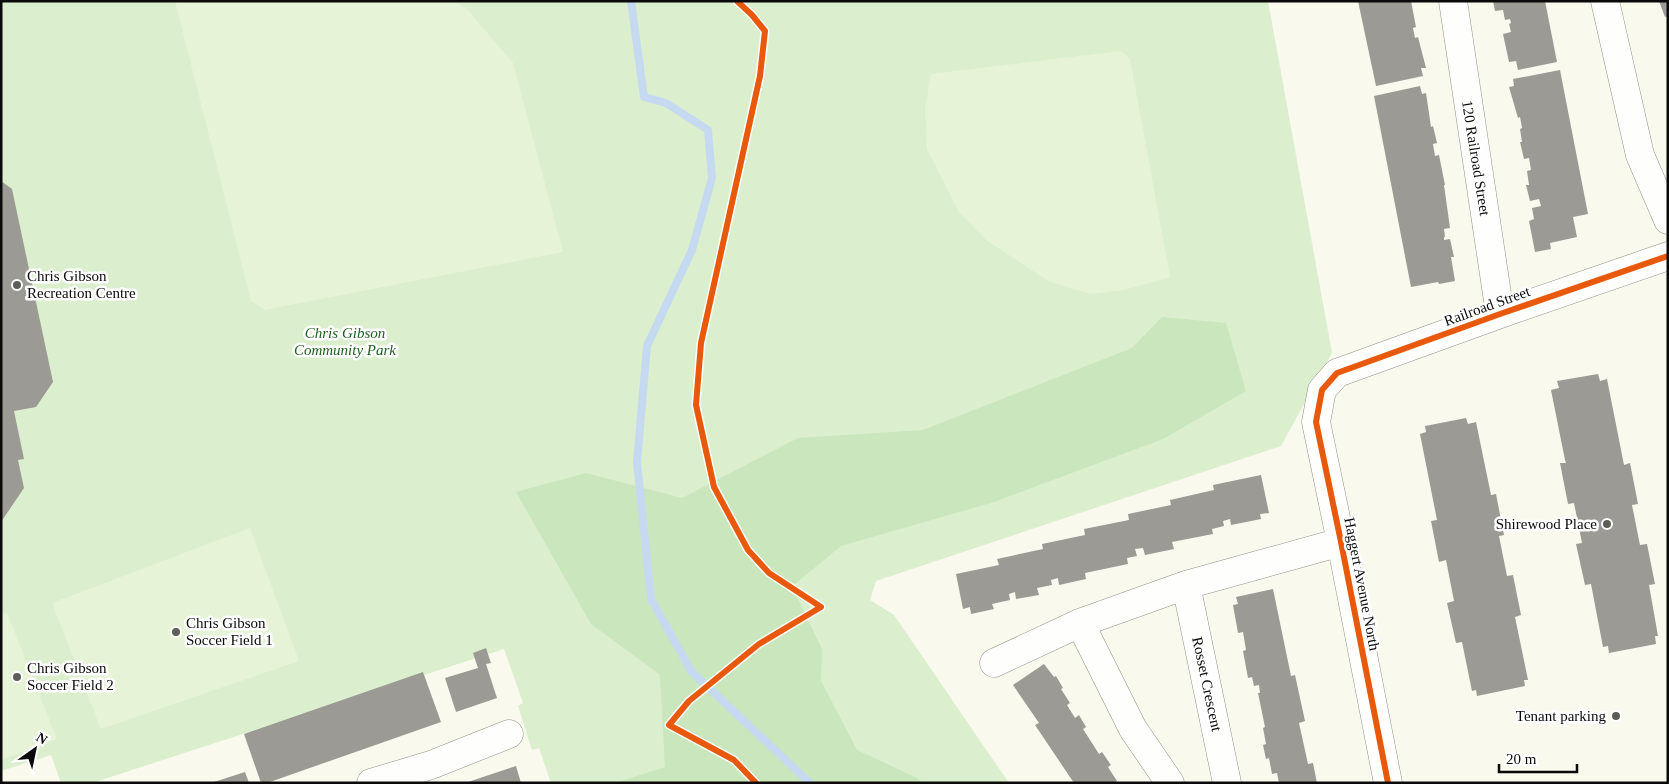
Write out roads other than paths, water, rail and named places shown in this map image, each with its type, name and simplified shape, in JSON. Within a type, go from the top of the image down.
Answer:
[{"type":"street","name":"120 Railroad Street","points":[[1453,1],[1500,314]]},
{"type":"street","points":[[1605,1],[1640,155],[1668,220]]},
{"type":"street","name":"Railroad Street","points":[[1322,390],[1337,373],[1668,256]]},
{"type":"street","name":"Haggert Avenue North","points":[[1322,390],[1316,422],[1388,783]]},
{"type":"street","points":[[994,663],[1080,623],[1186,585],[1341,542]]},
{"type":"street","name":"Rosset Crescent","points":[[1186,585],[1228,783]]},
{"type":"street","points":[[1080,623],[1133,729],[1170,783]]},
{"type":"street","points":[[371,783],[433,774],[509,734]]},
{"type":"waterway","points":[[631,1],[644,97],[666,103],[708,130],[712,178],[692,250],[647,346],[637,462],[651,599],[691,671],[810,783]]},
{"type":"place","name":"Chris Gibson Recreation Centre","points":[[17,285]]},
{"type":"place","name":"Shirewood Place","points":[[1607,524]]},
{"type":"place","name":"Chris Gibson Soccer Field 1","points":[[176,632]]},
{"type":"place","name":"Chris Gibson Soccer Field 2","points":[[17,677]]},
{"type":"place","name":"Tenant parking","points":[[1616,716]]},
{"type":"park label","name":"Chris Gibson Community Park","points":[[345,342]]}]
